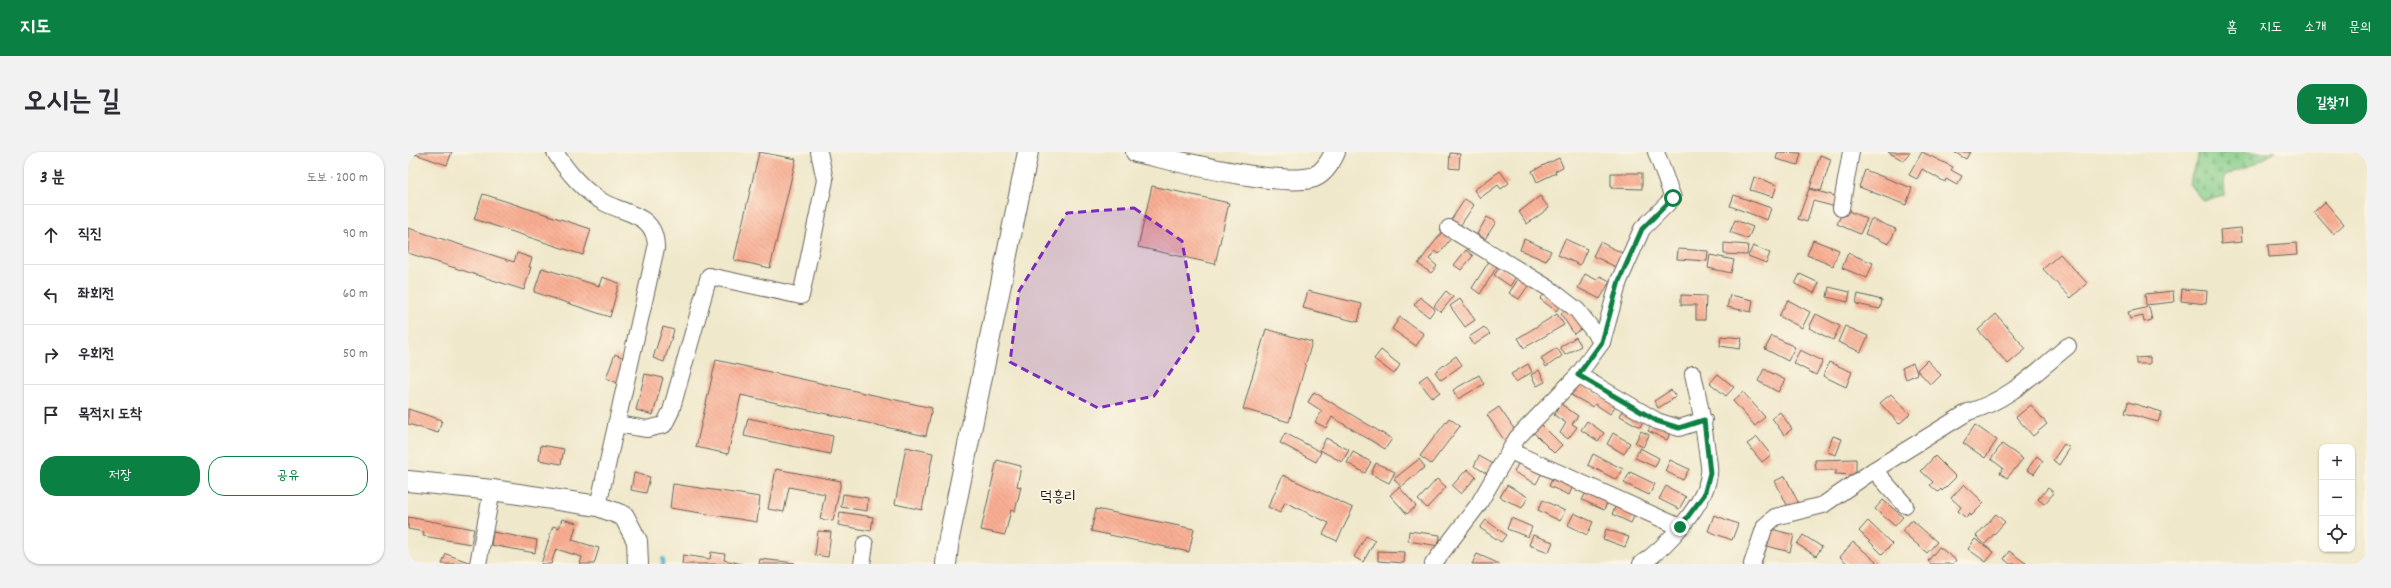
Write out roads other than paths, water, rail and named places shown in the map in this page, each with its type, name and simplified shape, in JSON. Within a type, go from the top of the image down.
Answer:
[{"type":"street","points":[[555,152],[586,188],[604,202],[630,211],[647,222],[656,237],[656,248],[598,506]]},
{"type":"street","points":[[616,424],[647,429],[664,425],[671,411],[709,276],[801,296],[825,180],[819,152]]},
{"type":"street","points":[[946,564],[951,530],[1028,152]]},
{"type":"street","points":[[1136,152],[1280,180],[1314,177],[1330,164],[1335,152]]},
{"type":"street","points":[[1433,564],[1478,505],[1517,438],[1578,375],[1602,342],[1619,281],[1642,229],[1673,198],[1656,152]]},
{"type":"street","points":[[1841,208],[1851,152]]},
{"type":"street","points":[[1449,228],[1550,289],[1577,310],[1602,342]]},
{"type":"street","points":[[1752,564],[1765,526],[1775,517],[1823,505],[1874,470],[1968,412],[2004,398],[2068,346]]},
{"type":"street","points":[[1641,564],[1652,557],[1680,527],[1704,495],[1710,473],[1704,420],[1693,374]]},
{"type":"street","points":[[1578,375],[1657,421],[1679,428],[1704,420]]},
{"type":"street","points":[[1510,451],[1680,527]]},
{"type":"street","points":[[1874,470],[1905,505]]},
{"type":"street","points":[[408,481],[492,490],[598,506],[624,516],[637,541],[638,564]]},
{"type":"street","points":[[478,564],[492,490]]},
{"type":"street","points":[[862,564],[865,544]]},
{"type":"waterway","points":[[663,559],[663,564]]},
{"type":"district","name":"덕흥리","points":[[1058,496]]}]
